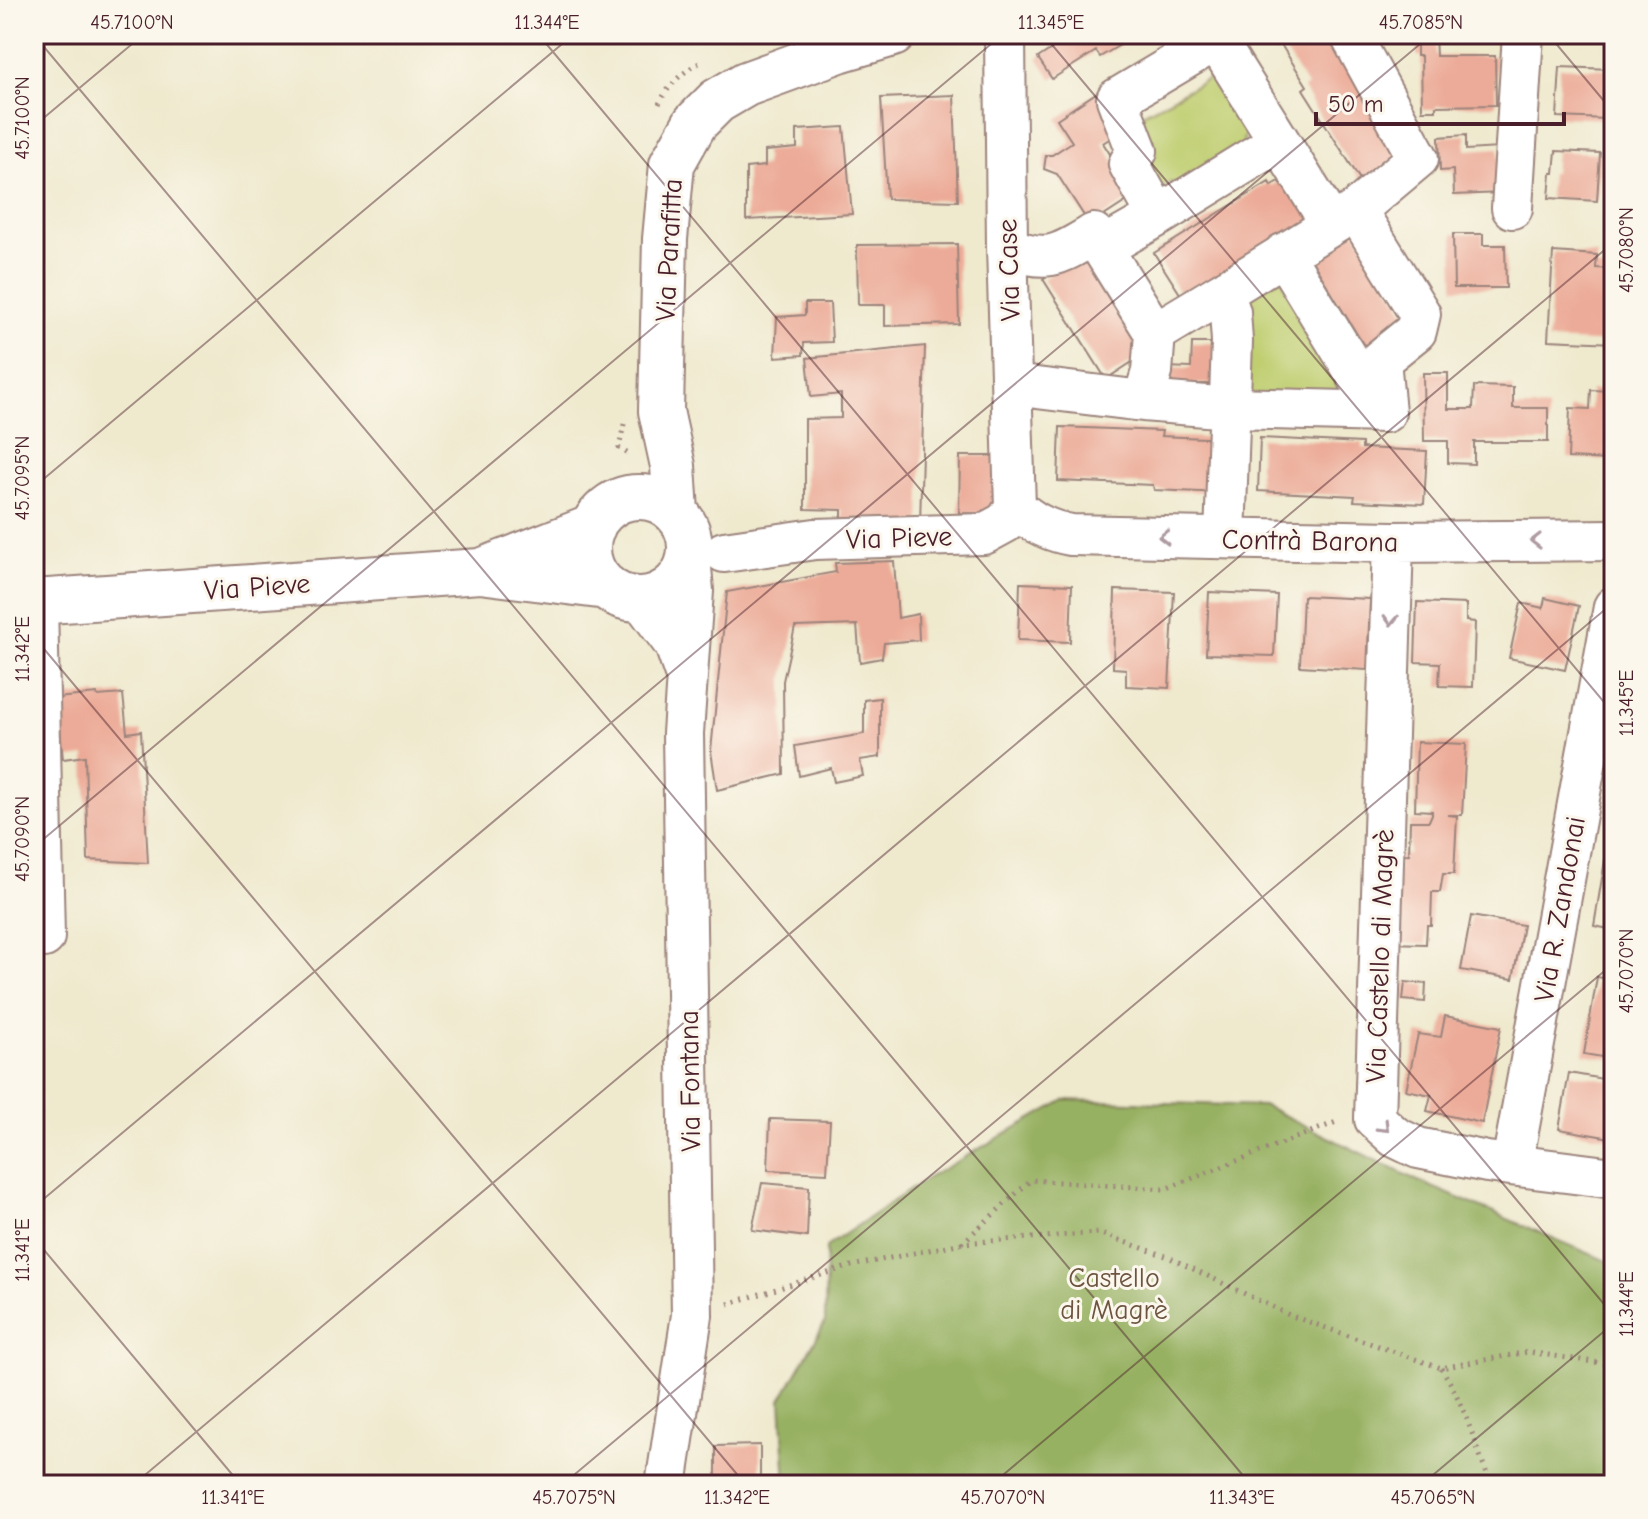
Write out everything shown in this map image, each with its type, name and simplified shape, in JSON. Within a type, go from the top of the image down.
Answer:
[{"type":"street","name":"Via Parafitta","points":[[676,512],[673,466],[661,411],[666,226],[672,164],[695,123],[717,101],[746,84],[893,34]]},
{"type":"street","name":"Via Case","points":[[1005,34],[1007,247],[1015,507]]},
{"type":"street","points":[[1155,333],[1343,217],[1418,158],[1350,34]]},
{"type":"street","points":[[1512,208],[1523,34]]},
{"type":"street","points":[[1158,216],[1129,164],[1137,151],[1117,99],[1216,40],[1278,142],[1420,314],[1416,331],[1380,360],[1385,412]]},
{"type":"street","points":[[1102,248],[1278,142]]},
{"type":"street","points":[[1007,247],[1025,255],[1044,258],[1094,234],[1155,333],[1152,372],[1143,401]]},
{"type":"street","points":[[1283,254],[1366,390],[1385,412]]},
{"type":"street","points":[[1223,292],[1230,312],[1232,341],[1225,538]]},
{"type":"street","points":[[1012,385],[1231,408],[1385,412]]},
{"type":"street","name":"Via Parafitta","points":[[607,514],[642,463],[661,411]]},
{"type":"street","points":[[636,497],[651,498],[676,512],[690,540],[707,554],[673,586],[658,595],[624,593],[596,575],[590,559],[589,543],[607,514],[636,497]]},
{"type":"street","name":"Contrà Barona","points":[[1015,507],[1028,519],[1051,531],[1071,535],[1393,542],[1614,540]]},
{"type":"street","name":"Via Pieve","points":[[707,554],[815,539],[984,534],[1006,522],[1015,507]]},
{"type":"street","name":"Via Pieve","points":[[480,571],[607,514]]},
{"type":"street","name":"Via Castello di Magrè","points":[[1393,542],[1373,1097],[1375,1119],[1395,1137],[1418,1148],[1614,1178]]},
{"type":"street","name":"Via Fontana","points":[[666,1485],[692,1315],[683,733],[693,591],[707,554]]},
{"type":"street","name":"Via Pieve","points":[[35,601],[480,571],[624,593]]},
{"type":"street","name":"Via Fontana","points":[[624,593],[664,627],[675,645],[685,675]]},
{"type":"street","points":[[35,601],[44,937]]},
{"type":"street","name":"Via R. Zandonai","points":[[1512,1164],[1614,607]]},
{"type":"path","points":[[962,1243],[1031,1180],[1165,1189],[1337,1121]]},
{"type":"path","points":[[692,1315],[847,1267],[962,1243],[1098,1233],[1166,1256],[1289,1315],[1441,1368],[1528,1352],[1614,1365]]},
{"type":"path","points":[[1441,1368],[1471,1428],[1492,1485]]},
{"type":"green space","points":[[1217,74],[1249,130],[1243,139],[1250,152],[1189,189],[1171,182],[1155,192],[1135,118]]},
{"type":"green space","points":[[1281,277],[1360,396],[1245,396],[1245,299]]},
{"type":"green space","name":"Castello di Magrè","points":[[1065,1100],[1265,1106],[1418,1181],[1614,1264],[1614,1485],[786,1485],[781,1400],[825,1323],[826,1247],[926,1179]]},
{"type":"building","points":[[1074,34],[1138,34],[1100,57],[1096,51],[1052,79],[1038,58]]},
{"type":"building","points":[[1280,34],[1332,34],[1401,156],[1361,181],[1303,89],[1307,86],[1280,43],[1283,40]]},
{"type":"building","points":[[1417,34],[1435,34],[1436,56],[1495,56],[1496,105],[1436,106],[1436,110],[1422,110],[1421,56],[1417,56]]},
{"type":"building","points":[[1451,34],[1495,34],[1495,39],[1451,40]]},
{"type":"building","points":[[1560,67],[1611,69],[1608,119],[1557,117]]},
{"type":"building","points":[[1099,91],[1123,130],[1103,143],[1136,195],[1090,225],[1057,174],[1044,169],[1046,155],[1052,155],[1072,142],[1057,119]]},
{"type":"building","points":[[954,95],[958,201],[887,199],[881,98]]},
{"type":"building","points":[[844,127],[852,214],[746,220],[746,168],[765,166],[765,151],[797,148],[797,130]]},
{"type":"building","points":[[1466,135],[1466,150],[1499,148],[1501,193],[1454,195],[1453,170],[1440,171],[1439,137]]},
{"type":"building","points":[[1556,151],[1600,153],[1597,201],[1549,198]]},
{"type":"building","points":[[1286,177],[1316,226],[1182,297],[1154,253],[1269,182],[1271,186]]},
{"type":"building","points":[[1352,226],[1412,324],[1368,352],[1307,253]]},
{"type":"building","points":[[1453,234],[1483,234],[1483,245],[1505,245],[1506,288],[1454,288]]},
{"type":"building","points":[[957,244],[959,324],[885,326],[885,305],[858,305],[857,245]]},
{"type":"building","points":[[1086,252],[1149,351],[1106,379],[1043,279]]},
{"type":"building","points":[[1553,252],[1597,255],[1596,268],[1614,269],[1614,343],[1548,340]]},
{"type":"building","points":[[805,303],[830,303],[832,342],[804,343],[803,355],[775,357],[777,317],[805,315]]},
{"type":"building","points":[[1192,343],[1214,343],[1214,384],[1194,384],[1194,389],[1165,389],[1166,367],[1191,368]]},
{"type":"building","points":[[925,346],[920,524],[842,528],[842,510],[805,509],[805,419],[841,418],[841,394],[811,397],[807,358]]},
{"type":"building","points":[[1423,373],[1448,373],[1448,409],[1473,409],[1474,386],[1513,387],[1513,408],[1548,408],[1548,442],[1474,442],[1474,464],[1448,463],[1448,441],[1424,441]]},
{"type":"building","points":[[1591,390],[1614,391],[1614,454],[1609,453],[1609,460],[1568,458],[1570,408],[1590,409]]},
{"type":"building","points":[[1060,427],[1162,431],[1161,436],[1227,439],[1225,493],[1154,490],[1153,485],[1058,481]]},
{"type":"building","points":[[1260,438],[1362,443],[1362,448],[1427,451],[1424,504],[1354,501],[1355,496],[1258,491]]},
{"type":"building","points":[[960,456],[995,456],[994,514],[959,513]]},
{"type":"building","points":[[894,561],[898,618],[918,614],[919,640],[884,643],[882,658],[860,662],[857,625],[795,627],[783,681],[784,774],[717,790],[711,751],[727,592],[836,572],[835,563]]},
{"type":"building","points":[[1020,583],[1072,585],[1070,642],[1018,640]]},
{"type":"building","points":[[1115,590],[1174,592],[1169,688],[1126,686],[1126,669],[1113,668]]},
{"type":"building","points":[[1209,592],[1277,595],[1274,656],[1206,654]]},
{"type":"building","points":[[1303,596],[1370,599],[1367,670],[1300,666]]},
{"type":"building","points":[[1545,598],[1579,606],[1565,670],[1509,658],[1521,603],[1543,608]]},
{"type":"building","points":[[1417,602],[1466,604],[1466,621],[1475,622],[1473,687],[1439,686],[1440,663],[1415,662]]},
{"type":"building","points":[[123,694],[127,733],[141,731],[148,863],[88,860],[85,756],[63,759],[57,698]]},
{"type":"building","points":[[880,698],[880,757],[860,760],[863,776],[834,782],[831,768],[799,776],[795,746],[864,734],[864,700]]},
{"type":"building","points":[[1417,742],[1466,744],[1462,815],[1448,815],[1457,816],[1454,874],[1443,874],[1440,892],[1432,892],[1431,925],[1427,925],[1426,944],[1389,943],[1399,855],[1409,854],[1410,821],[1429,821],[1432,814],[1432,811],[1415,810]]},
{"type":"building","points":[[1605,860],[1614,862],[1614,930],[1594,926]]},
{"type":"building","points":[[1471,916],[1523,925],[1513,979],[1461,970]]},
{"type":"building","points":[[1597,977],[1614,980],[1614,1059],[1584,1054]]},
{"type":"building","points":[[1405,982],[1426,984],[1425,1002],[1403,1000]]},
{"type":"building","points":[[1445,1016],[1501,1027],[1482,1123],[1427,1111],[1431,1095],[1406,1090],[1418,1034],[1441,1037]]},
{"type":"building","points":[[1569,1073],[1614,1081],[1611,1138],[1559,1129]]},
{"type":"building","points":[[770,1119],[830,1121],[827,1173],[768,1170]]},
{"type":"building","points":[[762,1183],[809,1187],[807,1237],[752,1230]]},
{"type":"building","points":[[760,1445],[760,1485],[716,1485],[716,1446]]}]
